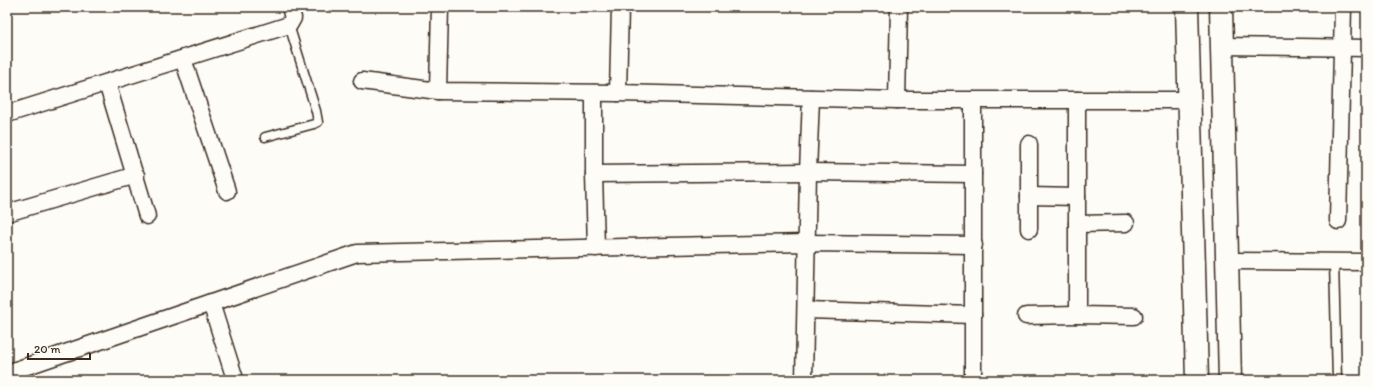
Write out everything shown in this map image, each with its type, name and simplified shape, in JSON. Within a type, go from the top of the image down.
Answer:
[{"type":"street","points":[[7,114],[289,25],[293,18],[290,7]]},
{"type":"street","points":[[438,91],[440,7]]},
{"type":"street","points":[[618,93],[620,7]]},
{"type":"street","points":[[897,100],[899,7]]},
{"type":"street","points":[[1187,7],[1197,380]]},
{"type":"street","points":[[1221,7],[1230,380]]},
{"type":"street","points":[[1338,221],[1343,7]]},
{"type":"street","points":[[1222,46],[1366,48]]},
{"type":"street","points":[[183,59],[227,190]]},
{"type":"street","points":[[362,81],[438,91],[618,93],[897,100],[1190,100]]},
{"type":"street","points":[[107,83],[147,216]]},
{"type":"street","points":[[594,93],[596,248]]},
{"type":"street","points":[[804,380],[811,98]]},
{"type":"street","points":[[973,100],[973,380]]},
{"type":"street","points":[[1077,100],[1077,315]]},
{"type":"street","points":[[1028,230],[1029,144]]},
{"type":"street","points":[[594,174],[808,172],[973,174]]},
{"type":"street","points":[[7,213],[136,176]]},
{"type":"street","points":[[1029,196],[1077,197]]},
{"type":"street","points":[[1077,224],[1126,224]]},
{"type":"street","points":[[7,373],[357,253],[807,243],[974,245]]},
{"type":"street","points":[[1227,261],[1366,262]]},
{"type":"street","points":[[211,303],[235,380]]},
{"type":"street","points":[[806,310],[973,315]]},
{"type":"street","points":[[1026,316],[1134,316]]},
{"type":"lane","points":[[265,137],[318,122],[316,111],[289,25]]},
{"type":"lane","points":[[1334,262],[1337,380]]}]
